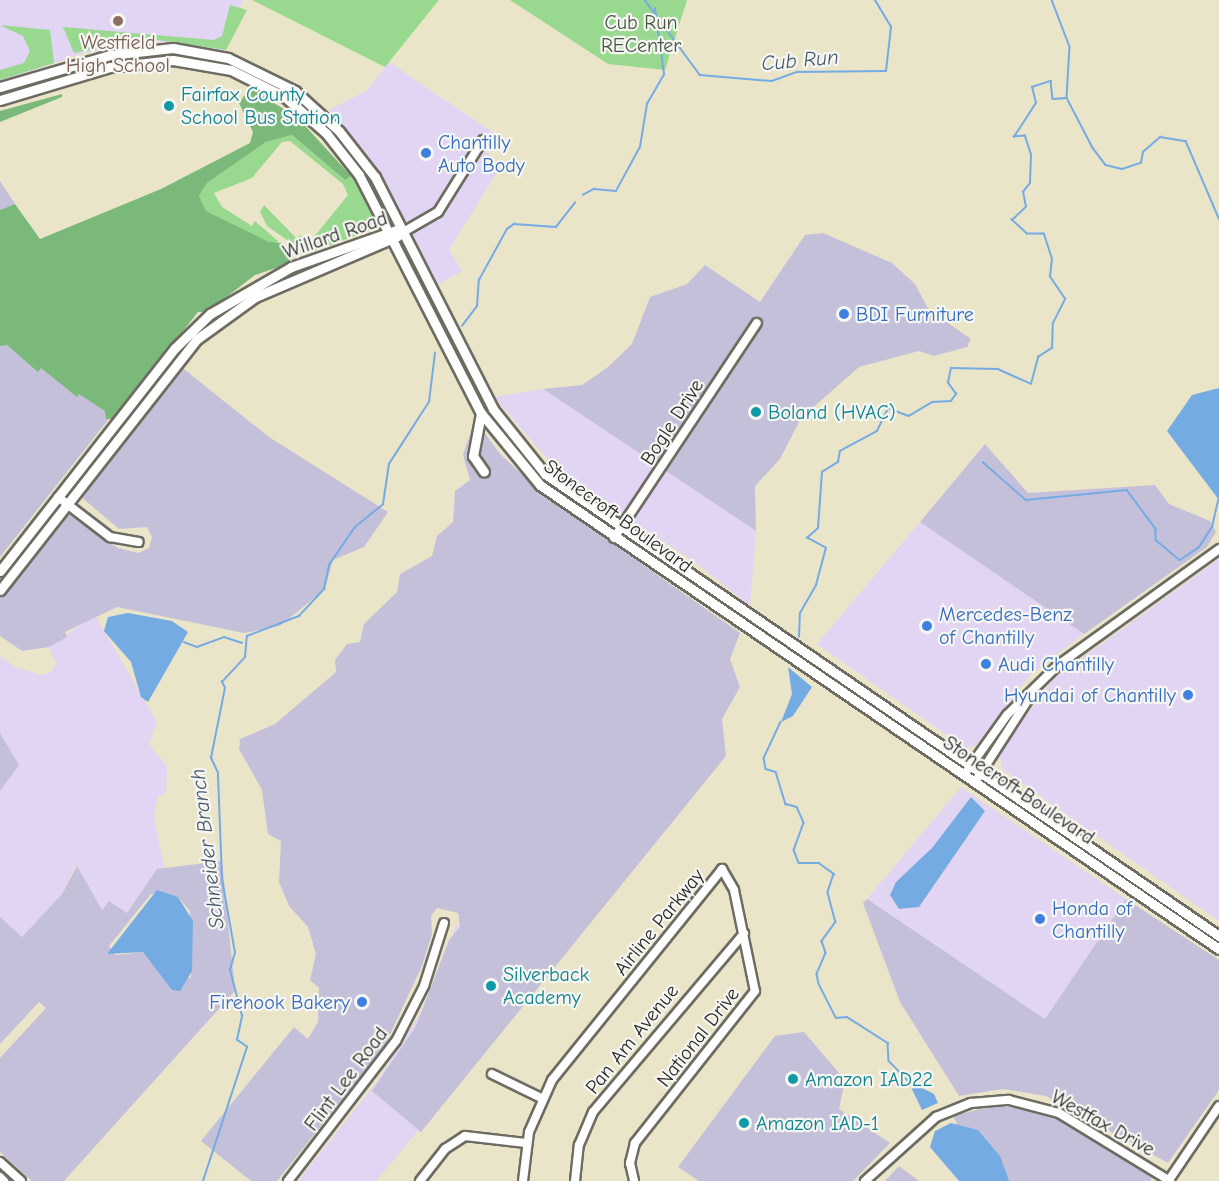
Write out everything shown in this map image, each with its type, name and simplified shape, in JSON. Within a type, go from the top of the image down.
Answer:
[{"type":"main road","name":"Stonecroft Boulevard","points":[[0,87],[143,49],[195,50],[248,64],[288,86],[328,119],[375,177],[510,436],[545,474],[621,529],[971,765],[1219,936]]},
{"type":"main road","name":"Stonecroft Boulevard","points":[[0,100],[129,62],[173,60],[231,70],[285,97],[326,133],[360,175],[482,413],[522,468],[614,538],[1219,949]]},
{"type":"main road","name":"Willard Road","points":[[0,571],[175,348],[210,314],[291,267],[405,231]]},
{"type":"main road","name":"Willard Road","points":[[0,590],[183,355],[217,322],[296,277],[392,235]]},
{"type":"main road","points":[[482,413],[473,456],[484,472]]},
{"type":"street","points":[[405,231],[438,212],[483,140]]},
{"type":"street","name":"Bogle Drive","points":[[614,538],[757,323]]},
{"type":"street","points":[[58,497],[110,537],[139,542]]},
{"type":"street","points":[[964,775],[1040,681],[1219,549]]},
{"type":"street","points":[[975,782],[1040,681]]},
{"type":"street","name":"National Drive","points":[[634,1181],[630,1163],[635,1143],[755,991],[744,933],[722,869]]},
{"type":"street","name":"Airline Parkway","points":[[523,1181],[526,1143],[541,1098],[722,869]]},
{"type":"street","name":"Flint Lee Road","points":[[288,1181],[396,1041],[429,974],[444,923]]},
{"type":"street","name":"Pan Am Avenue","points":[[575,1181],[579,1145],[593,1112],[744,933]]},
{"type":"street","points":[[492,1074],[541,1098]]},
{"type":"street","name":"Westfax Drive","points":[[865,1181],[929,1121],[964,1105],[1000,1100],[1059,1113],[1170,1180]]},
{"type":"street","points":[[1170,1180],[1219,1106]]},
{"type":"street","points":[[420,1181],[450,1145],[465,1136],[526,1143]]},
{"type":"street","points":[[0,1162],[21,1181]]},
{"type":"street","points":[[0,1177],[4,1181]]},
{"type":"shaded area","name":"Westfield High School","points":[[0,0],[243,0],[224,52],[158,42],[131,44],[77,55],[0,82]]},
{"type":"shaded area","points":[[389,62],[507,142],[486,150],[499,169],[449,250],[462,271],[437,285],[380,174],[329,110],[366,91]]},
{"type":"shaded area","points":[[0,181],[15,204],[0,210]]},
{"type":"shaded area","points":[[823,233],[892,263],[915,284],[929,310],[971,339],[967,347],[934,356],[919,351],[859,367],[801,418],[780,459],[755,486],[756,531],[543,389],[582,385],[608,367],[632,344],[650,297],[687,284],[705,265],[760,302],[805,235]]},
{"type":"shaded area","points":[[0,333],[115,411],[0,557]]},
{"type":"shaded area","points":[[180,366],[269,437],[388,512],[364,547],[333,560],[325,589],[280,626],[244,633],[117,607],[65,632],[67,637],[49,647],[22,651],[0,636],[0,595],[67,513],[118,548],[138,553],[149,548],[152,537],[147,527],[119,529],[80,496]]},
{"type":"shaded area","points":[[543,389],[756,531],[750,606],[695,562],[563,477],[494,397]]},
{"type":"shaded area","points":[[475,420],[501,455],[548,498],[740,633],[730,659],[740,687],[722,719],[726,756],[421,1132],[372,1091],[416,1026],[449,940],[460,927],[458,913],[437,908],[431,916],[432,934],[422,966],[384,1047],[277,1181],[251,1181],[201,1141],[294,1027],[308,1039],[318,1022],[319,988],[310,980],[316,954],[308,927],[289,906],[279,882],[281,841],[268,834],[262,790],[239,749],[240,739],[275,724],[336,672],[335,660],[347,644],[360,642],[364,624],[397,592],[400,574],[432,556],[437,536],[453,522],[455,491],[470,480],[463,455]]},
{"type":"shaded area","points":[[985,444],[1028,493],[1155,485],[1169,504],[1210,521],[1216,532],[1207,547],[1084,634],[920,522]]},
{"type":"shaded area","points":[[920,522],[1084,634],[1032,673],[975,746],[965,748],[817,644]]},
{"type":"shaded area","points":[[1219,559],[1219,921],[1003,770],[999,753],[1053,679]]},
{"type":"shaded area","points":[[95,615],[157,722],[149,744],[167,767],[166,792],[158,797],[154,815],[164,868],[157,869],[127,913],[109,901],[102,910],[76,865],[62,894],[21,938],[0,917],[0,791],[18,765],[0,733],[0,656],[15,667],[42,675],[51,672],[56,664],[49,647]]},
{"type":"shaded area","points":[[0,733],[19,765],[0,791]]},
{"type":"shaded area","points":[[961,787],[1126,899],[1045,1019],[867,899]],"holes":[[[971,797],[985,811],[919,907],[899,909],[890,895],[896,882],[932,849]]]},
{"type":"shaded area","points":[[222,861],[235,991],[64,1181],[32,1181],[0,1152],[0,1058],[46,1008],[39,1002],[0,1044],[0,917],[22,937],[62,894],[77,866],[102,910],[109,901],[127,913],[157,869]],"holes":[[[151,894],[178,897],[190,911],[191,978],[159,971],[143,952],[115,955],[109,946]]]},
{"type":"shaded area","points":[[867,899],[1045,1019],[1126,899],[1219,960],[1219,1090],[1168,1163],[1046,1096],[1003,1089],[959,1096],[900,1002],[863,903]]},
{"type":"shaded area","points":[[456,925],[531,953],[548,975],[376,1181],[298,1181],[376,1083],[427,1003]]},
{"type":"shaded area","points":[[804,1032],[845,1080],[839,1109],[890,1143],[853,1181],[699,1181],[678,1167],[775,1036]]},
{"type":"shaded area","points":[[995,1105],[1037,1111],[1074,1126],[1151,1174],[1151,1181],[985,1181],[953,1116]]},
{"type":"shaded area","points":[[899,1166],[919,1181],[885,1181]]},
{"type":"green space","points":[[252,0],[439,0],[385,67]]},
{"type":"green space","name":"Cub Run RECenter","points":[[510,0],[687,0],[665,70],[608,64]]},
{"type":"green space","points":[[230,5],[247,10],[226,50],[152,39],[74,53],[63,27],[214,40],[222,36]]},
{"type":"green space","points":[[0,25],[50,30],[54,63],[0,80],[0,70],[24,63],[30,51],[23,36]]},
{"type":"green space","points":[[250,88],[298,118],[351,176],[345,180],[292,135],[266,142],[207,183],[199,196],[206,211],[269,242],[282,243],[293,255],[291,263],[255,275],[207,312],[198,312],[114,419],[106,419],[105,411],[79,394],[77,397],[41,368],[38,372],[7,345],[0,346],[0,210],[15,204],[40,239],[161,189],[250,143],[253,132],[239,103]]},
{"type":"green space","points":[[62,94],[62,97],[0,122],[0,111]]},
{"type":"green space","points":[[292,135],[345,180],[351,176],[375,214],[373,229],[307,254],[267,226],[260,212],[264,205],[297,239],[300,235],[309,243],[348,195],[343,184],[290,141],[282,142],[252,178],[214,193],[222,207],[252,226],[255,221],[278,241],[275,245],[206,211],[199,196],[207,183],[266,142]]},
{"type":"water","points":[[1219,388],[1219,500],[1167,431],[1192,395]]},
{"type":"water","points":[[128,613],[172,621],[188,632],[148,702],[141,697],[131,662],[104,631],[108,617]]},
{"type":"water","points":[[788,667],[812,687],[793,716],[781,722],[792,694]]},
{"type":"water","points":[[971,797],[985,811],[919,907],[899,909],[890,895],[896,882],[932,848]]},
{"type":"water","points":[[157,890],[178,897],[193,921],[192,971],[180,991],[172,990],[143,952],[107,954]]},
{"type":"water","points":[[908,1081],[934,1094],[938,1103],[922,1110]]},
{"type":"water","points":[[951,1123],[978,1130],[1000,1156],[1009,1181],[959,1181],[930,1147],[935,1131]]},
{"type":"waterway","name":"Cub Run","points":[[645,0],[700,75],[772,81],[797,72],[886,71],[891,27],[875,0]]},
{"type":"waterway","name":"Cub Run","points":[[1052,0],[1070,47],[1067,98],[1093,148],[1106,165],[1122,169],[1141,163],[1143,152],[1160,137],[1186,141],[1219,218]]},
{"type":"waterway","name":"Schneider Branch","points":[[583,195],[594,189],[616,191],[640,147],[647,104],[664,74],[655,9]]},
{"type":"waterway","points":[[799,637],[800,613],[816,585],[826,548],[807,538],[818,528],[822,472],[838,462],[840,451],[877,431],[888,408],[909,416],[932,402],[951,401],[956,394],[948,383],[951,368],[998,369],[1031,384],[1038,357],[1052,348],[1053,323],[1065,299],[1050,277],[1052,259],[1044,234],[1027,234],[1012,220],[1026,207],[1023,192],[1030,183],[1031,155],[1025,136],[1014,137],[1036,103],[1032,87],[1051,81],[1053,99],[1067,98]]},
{"type":"waterway","name":"Schneider Branch","points":[[462,326],[477,306],[479,280],[507,229],[514,224],[556,227],[575,203]]},
{"type":"waterway","name":"Schneider Branch","points":[[203,1181],[247,1047],[237,1040],[242,1016],[230,970],[235,953],[222,879],[218,773],[211,758],[225,688],[222,682],[245,657],[247,636],[299,616],[324,589],[329,565],[355,527],[383,504],[389,464],[429,402],[435,353]]},
{"type":"waterway","points":[[983,462],[1026,500],[1127,490],[1156,529],[1156,540],[1180,560],[1199,547],[1212,527],[1218,500]]},
{"type":"waterway","points":[[184,642],[197,647],[224,637],[242,643]]},
{"type":"waterway","points":[[781,722],[764,758],[766,769],[776,772],[786,804],[797,807],[804,823],[794,850],[799,863],[819,863],[834,874],[828,893],[836,922],[822,941],[826,953],[817,974],[819,984],[836,1018],[847,1017],[888,1043],[889,1061],[908,1081]]},
{"type":"place","name":"Westfield High School","points":[[118,21]]},
{"type":"place","name":"Fairfax County School Bus Station","points":[[169,106]]},
{"type":"place","name":"Chantilly Auto Body","points":[[426,153]]},
{"type":"place","name":"BDI Furniture","points":[[844,314]]},
{"type":"place","name":"Boland (HVAC)","points":[[756,412]]},
{"type":"place","name":"Mercedes-Benz of Chantilly","points":[[927,626]]},
{"type":"place","name":"Audi Chantilly","points":[[986,664]]},
{"type":"place","name":"Hyundai of Chantilly","points":[[1188,695]]},
{"type":"place","name":"Honda of Chantilly","points":[[1040,919]]},
{"type":"place","name":"Silverback Academy","points":[[491,986]]},
{"type":"place","name":"Firehook Bakery","points":[[362,1002]]},
{"type":"place","name":"Amazon IAD22","points":[[793,1079]]},
{"type":"place","name":"Amazon IAD-1","points":[[744,1123]]}]
